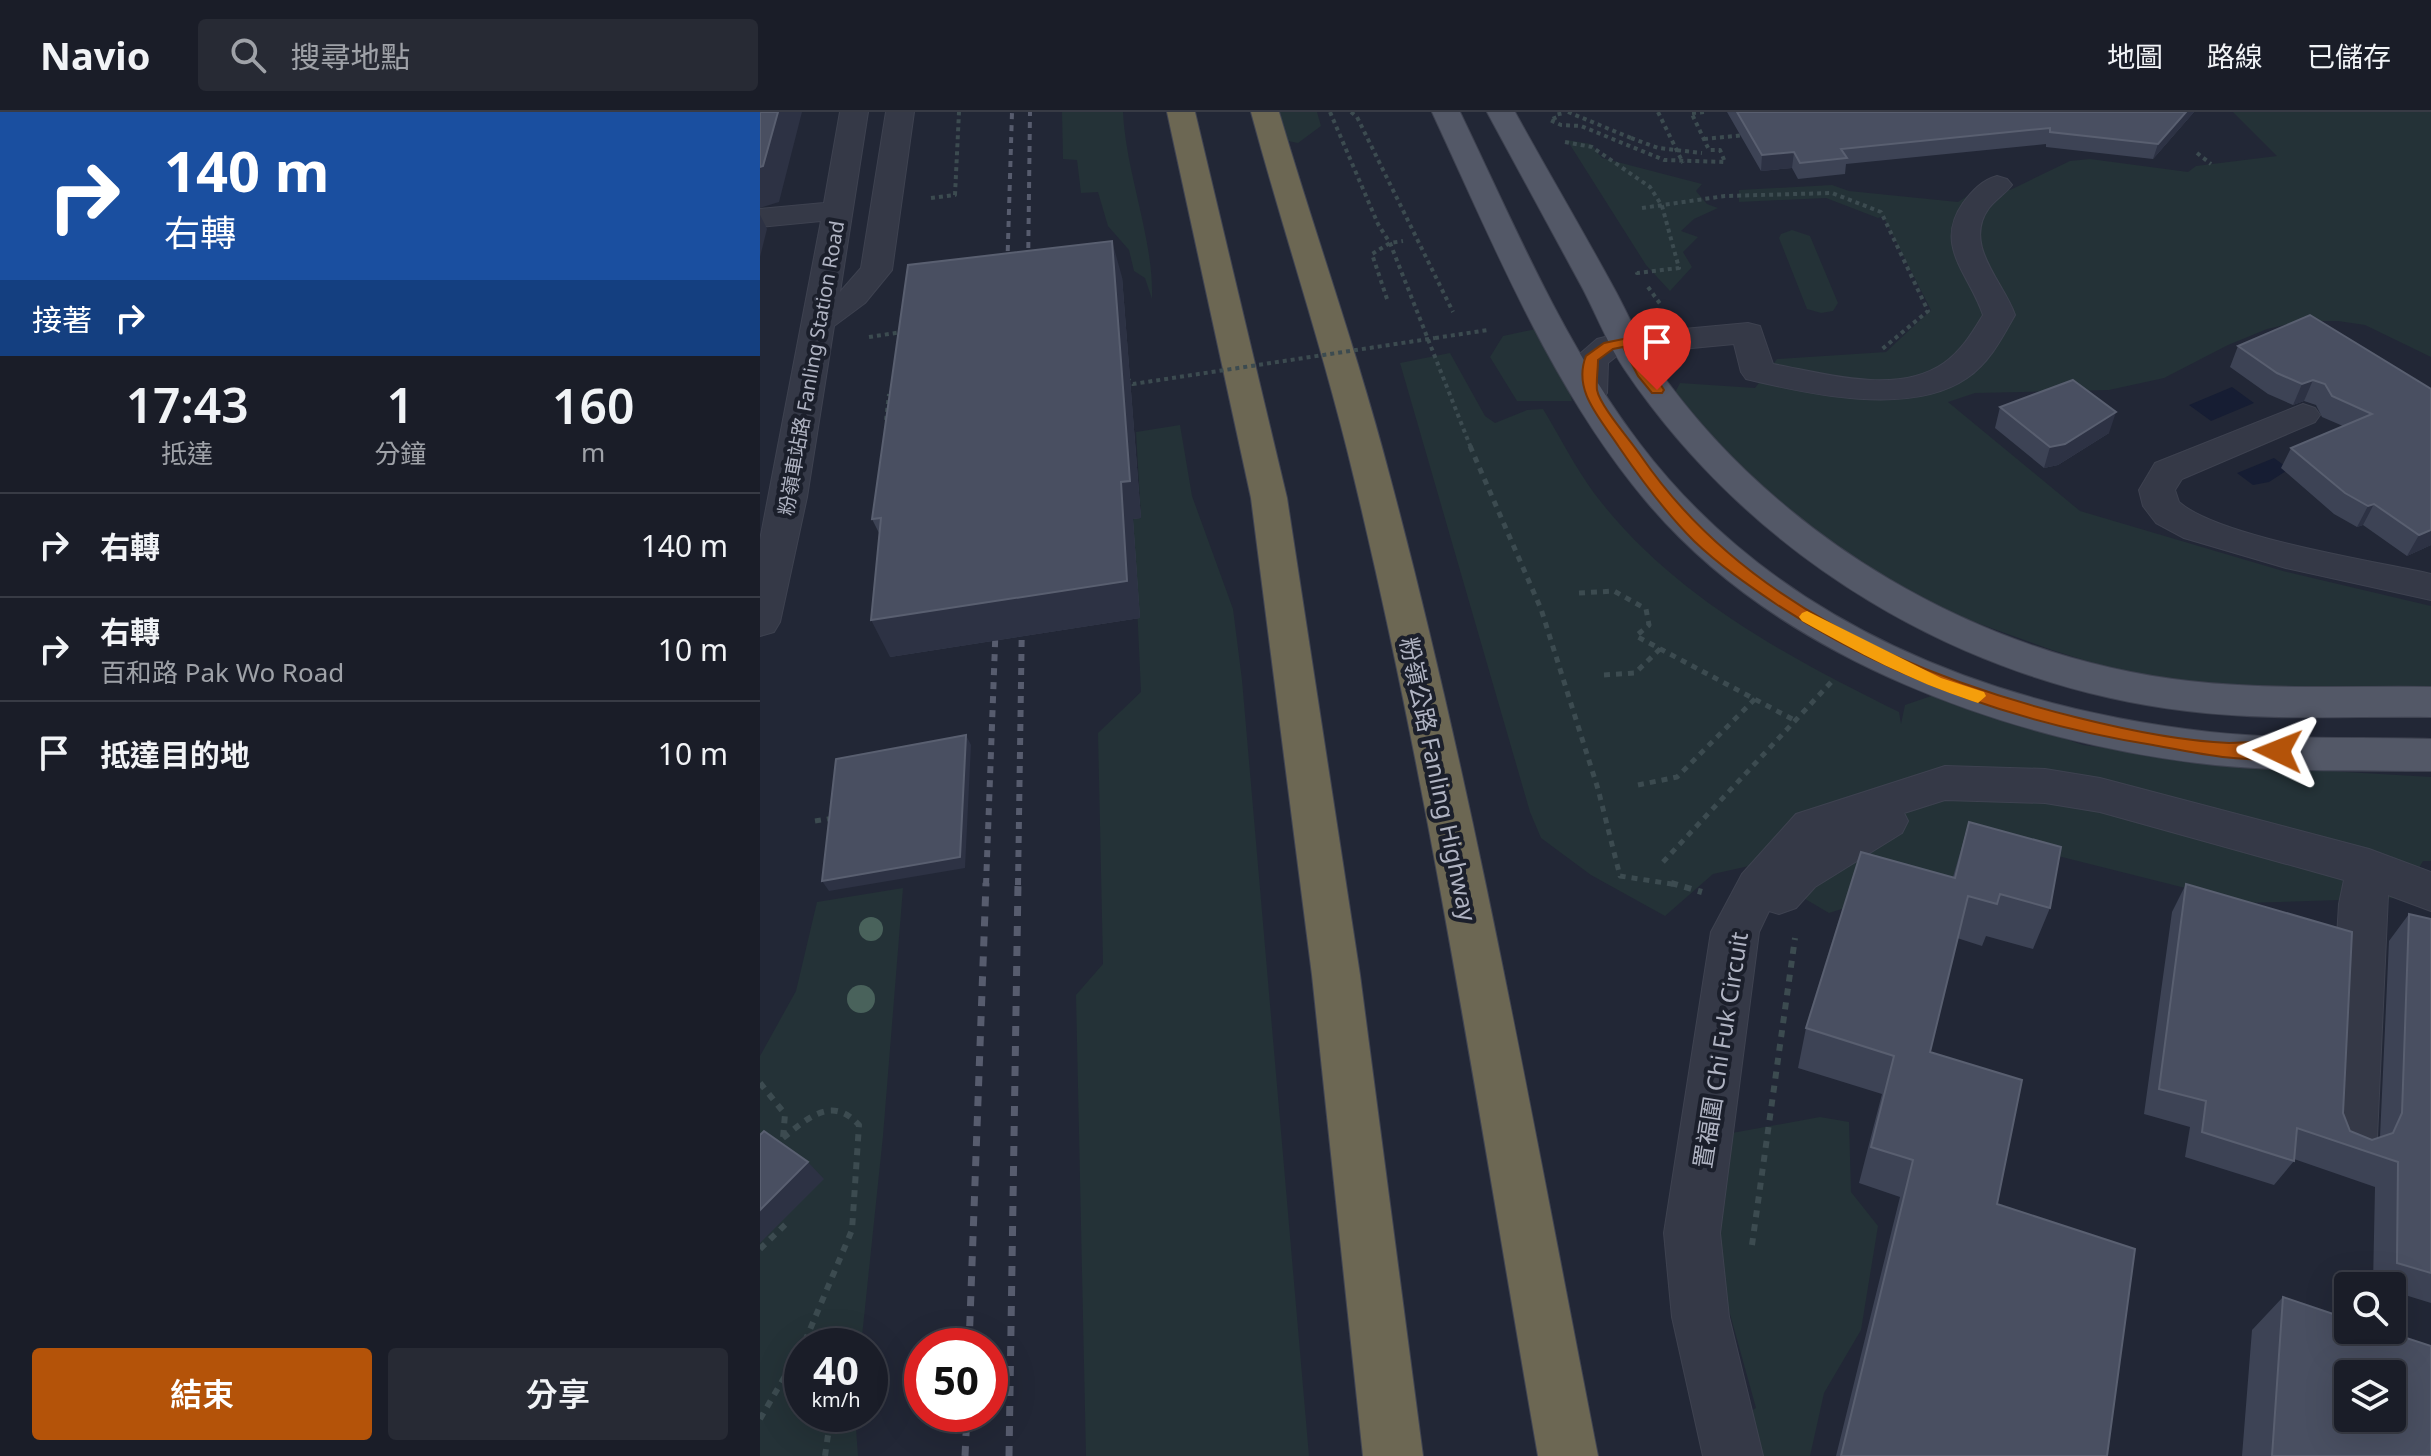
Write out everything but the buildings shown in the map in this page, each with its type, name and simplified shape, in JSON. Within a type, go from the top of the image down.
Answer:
[{"type":"highway","points":[[1181,112],[1269,498],[1334,959],[1393,1456]]},
{"type":"highway","name":"粉嶺公路 Fanling Highway","points":[[1265,112],[1348,387],[1412,644],[1478,969],[1568,1456]]},
{"type":"main road","points":[[1446,112],[1552,330],[1590,393],[1658,492],[1701,539],[1749,579],[1872,653],[1935,682],[2014,708],[2099,730],[2217,749],[2431,755]]},
{"type":"main road","points":[[1501,112],[1645,376],[1697,439],[1768,513],[1868,586],[1915,613],[1983,643],[2066,671],[2155,691],[2225,699],[2431,702]]},
{"type":"street","name":"粉嶺車站路 Fanling Station Road","points":[[760,622],[768,553],[789,497],[854,112]]},
{"type":"street","points":[[820,321],[854,296],[876,270],[900,112]]},
{"type":"street","points":[[1590,393],[1591,359],[1609,346],[1748,333],[1758,372],[1861,387],[1906,389],[1926,386],[1955,372],[1971,359],[1999,315],[1996,302],[1966,254],[1964,241],[1972,208],[1997,185]]},
{"type":"street","points":[[760,218],[839,210]]},
{"type":"street","points":[[2303,415],[2168,471],[2147,473],[2162,506],[2180,521],[2197,529],[2286,555],[2431,587]]},
{"type":"street","name":"置福圍 Chi Fuk Circuit","points":[[1733,1456],[1712,1372],[1693,1268],[1692,1233],[1734,943],[1746,906],[1758,887],[1812,826],[1945,783],[2045,786],[2100,795],[2369,868],[2431,892]]},
{"type":"street","points":[[2351,1138],[2363,904],[2369,868]]},
{"type":"path","points":[[923,199],[955,195],[959,112]]},
{"type":"path","points":[[1330,112],[1378,224],[1390,243],[1479,467],[1541,609],[1598,789],[1620,876]]},
{"type":"path","points":[[1351,112],[1357,117],[1453,312]]},
{"type":"path","points":[[1568,112],[1658,148],[1702,153],[1710,153],[1709,150]]},
{"type":"path","points":[[1658,112],[1683,163]]},
{"type":"path","points":[[1705,112],[1692,112],[1709,150]]},
{"type":"path","points":[[1561,125],[1581,126],[1645,154],[1683,163],[1725,162],[1720,150],[1709,150]]},
{"type":"path","points":[[1603,135],[1606,129]]},
{"type":"path","points":[[1704,139],[1751,134]]},
{"type":"path","points":[[1556,140],[1592,147],[1650,187],[1662,206],[1679,268],[1637,273]]},
{"type":"path","points":[[2197,153],[2211,164]]},
{"type":"path","points":[[1642,208],[1725,196],[1832,193],[1881,212],[1928,311],[1883,350],[1869,351]]},
{"type":"path","points":[[1387,299],[1372,254],[1390,243],[1403,241]]},
{"type":"path","points":[[1123,373],[1133,384],[1488,330]]},
{"type":"path","points":[[885,434],[889,394]]},
{"type":"path","points":[[1579,593],[1614,591],[1646,609],[1649,625],[1636,636],[1794,720]]},
{"type":"path","points":[[1604,675],[1635,673],[1661,648]]},
{"type":"path","points":[[1663,862],[1838,675]]},
{"type":"path","points":[[1638,785],[1677,777],[1755,699]]},
{"type":"path","points":[[815,821],[837,818]]},
{"type":"path","points":[[1749,1261],[1796,928]]},
{"type":"path","points":[[760,1083],[785,1114],[783,1138]]},
{"type":"path","points":[[771,1149],[806,1120],[829,1110],[846,1112],[859,1125],[852,1230],[811,1328]]},
{"type":"path","points":[[760,1249],[788,1222]]},
{"type":"path","points":[[760,1419],[784,1378]]},
{"type":"path","points":[[825,1456],[828,1432]]},
{"type":"shaded area","points":[[1062,112],[1123,112],[1129,159],[1149,253],[1152,299],[1145,278],[1134,271],[1129,250],[1108,226],[1098,192],[1081,193],[1077,160],[1063,159]]},
{"type":"shaded area","points":[[1279,112],[1317,112],[1321,126],[1298,143],[1278,139],[1270,126],[1281,115]]},
{"type":"shaded area","points":[[2233,112],[2431,112],[2431,357],[2365,325],[2302,321],[2267,329],[2228,345],[2164,378],[2109,390],[1975,393],[1948,402],[2080,511],[2283,571],[2431,606],[2431,689],[2372,691],[2156,683],[1955,615],[1853,561],[1806,531],[1669,404],[1680,383],[1755,388],[1777,359],[1886,352],[1931,310],[1883,216],[1878,218],[1826,198],[1739,202],[1739,190],[1832,185],[1849,191],[1958,202],[1989,182],[2010,190],[2070,161],[2090,159],[2188,172],[2196,166],[2277,156]]},
{"type":"shaded area","points":[[1567,140],[1591,144],[1602,158],[1702,184],[1696,191],[1707,204],[1718,208],[1694,219],[1681,231],[1698,237],[1683,252],[1692,267],[1670,291],[1646,265]]},
{"type":"shaded area","points":[[1792,230],[1810,236],[1838,303],[1833,311],[1821,313],[1807,309],[1779,238]]},
{"type":"shaded area","points":[[1536,329],[1572,401],[1517,401],[1490,357],[1503,336]]},
{"type":"shaded area","points":[[1450,353],[1485,416],[1495,423],[1527,410],[1543,409],[1594,493],[1658,563],[1733,620],[1815,669],[1899,712],[1901,724],[1905,705],[1937,694],[2083,745],[2245,766],[2431,777],[2431,861],[2423,861],[2403,898],[2245,903],[2058,856],[1925,902],[1904,889],[1829,913],[1749,866],[1713,874],[1665,916],[1591,875],[1541,838],[1530,812],[1400,363]]},
{"type":"shaded area","points":[[1180,425],[1192,496],[1233,609],[1242,680],[1309,1456],[1086,1456],[1076,995],[1103,964],[1098,733],[1141,692],[1133,519],[1141,518],[1136,432]]},
{"type":"shaded area","points":[[903,888],[883,1136],[863,1328],[784,1328],[784,1432],[856,1432],[858,1456],[760,1456],[760,1056],[796,991],[817,902]]},
{"type":"shaded area","points":[[1820,1117],[1849,1122],[1851,1192],[1878,1226],[1861,1330],[1824,1393],[1810,1456],[1719,1456],[1714,1432],[1756,1408],[1704,1220],[1721,1135]]},
{"type":"water","points":[[2232,387],[2254,403],[2211,421],[2189,405]]},
{"type":"water","points":[[2274,458],[2289,469],[2269,482],[2253,485],[2237,473]]},
{"type":"railway","points":[[1007,275],[1012,112]]},
{"type":"railway","points":[[1028,272],[1030,112]]},
{"type":"railway","points":[[1018,885],[1022,616]]},
{"type":"railway","points":[[986,885],[996,618]]},
{"type":"railway","points":[[970,1328],[986,883]]},
{"type":"railway","points":[[1009,1456],[1018,883]]},
{"type":"railway","points":[[965,1456],[966,1432]]},
{"type":"slow traffic","points":[[1807,617],[1872,653],[1935,682],[1978,696]]},
{"type":"route","points":[[1657,390],[1645,376],[1628,342],[1598,351],[1591,359],[1590,393],[1658,492],[1701,539],[1749,579],[1805,615],[1872,653],[1935,682],[2014,708],[2099,730],[2217,749],[2278,751]]}]
